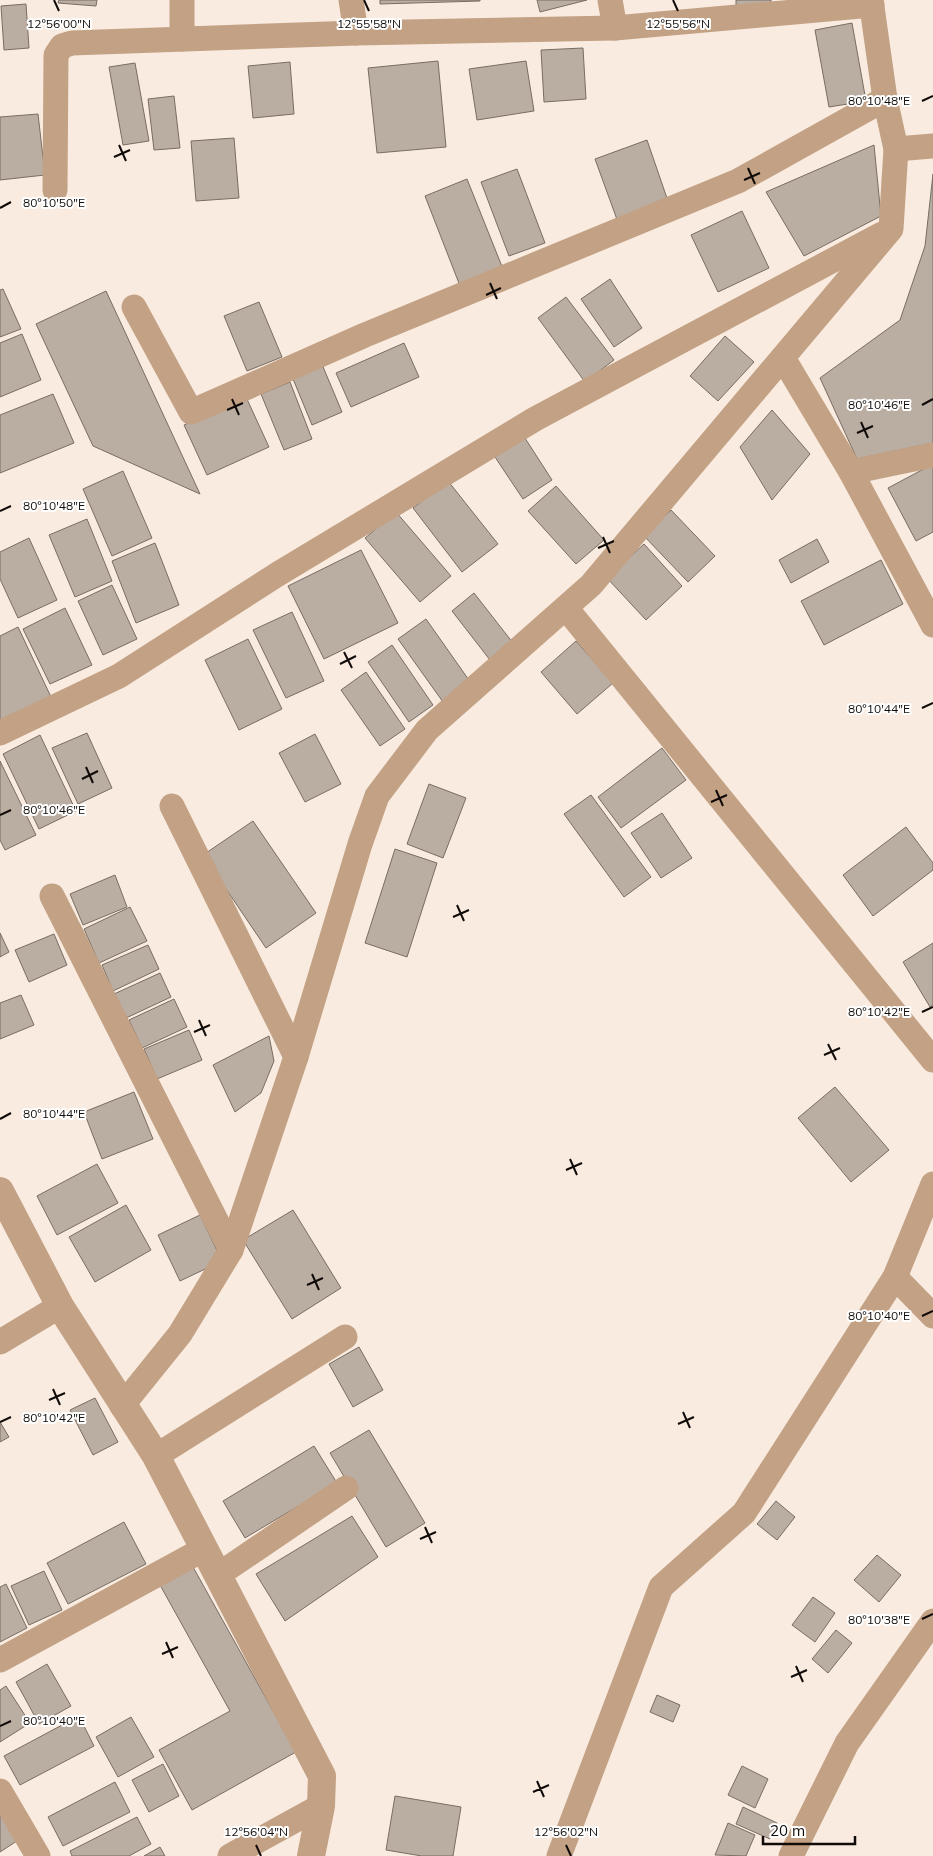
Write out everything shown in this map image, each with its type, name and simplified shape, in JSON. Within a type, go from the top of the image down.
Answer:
[{"type":"street","points":[[182,0],[182,39]]},
{"type":"street","points":[[351,0],[356,33]]},
{"type":"street","points":[[610,0],[615,28]]},
{"type":"street","points":[[55,190],[56,56],[62,46],[72,43],[356,33],[615,28],[871,2],[885,99],[896,148],[891,229],[591,585],[427,730],[377,796],[360,844],[296,1057],[231,1250],[180,1334],[122,1406]]},
{"type":"street","points":[[134,307],[191,412],[374,332],[738,181],[885,99]]},
{"type":"street","points":[[896,148],[933,146]]},
{"type":"street","points":[[0,733],[119,676],[278,574],[535,419],[891,229]]},
{"type":"street","points":[[783,358],[851,472],[933,625]]},
{"type":"street","points":[[851,472],[933,455]]},
{"type":"street","points":[[566,608],[933,1060]]},
{"type":"street","points":[[172,806],[296,1057]]},
{"type":"street","points":[[52,896],[231,1250]]},
{"type":"street","points":[[559,1856],[661,1587],[744,1513],[895,1277],[933,1184]]},
{"type":"street","points":[[0,1192],[60,1306],[122,1406],[156,1456],[322,1776],[321,1806],[311,1856]]},
{"type":"street","points":[[895,1277],[933,1316]]},
{"type":"street","points":[[0,1342],[60,1306]]},
{"type":"street","points":[[156,1456],[345,1337]]},
{"type":"street","points":[[218,1575],[346,1488]]},
{"type":"street","points":[[0,1660],[204,1549]]},
{"type":"street","points":[[791,1856],[847,1744],[933,1621]]},
{"type":"street","points":[[0,1791],[38,1856]]},
{"type":"street","points":[[230,1856],[321,1806]]},
{"type":"building","points":[[59,0],[97,0],[96,6],[58,3]]},
{"type":"building","points":[[380,0],[480,0],[480,1],[380,4]]},
{"type":"building","points":[[537,0],[587,0],[540,12]]},
{"type":"building","points":[[736,0],[771,0],[771,7],[736,8]]},
{"type":"building","points":[[26,4],[29,48],[4,50],[1,6]]},
{"type":"building","points":[[852,23],[866,101],[829,107],[815,30]]},
{"type":"building","points":[[583,48],[586,99],[544,102],[541,50]]},
{"type":"building","points":[[438,61],[446,147],[377,153],[368,68]]},
{"type":"building","points":[[526,61],[534,111],[477,120],[469,69]]},
{"type":"building","points":[[290,62],[294,114],[253,118],[248,66]]},
{"type":"building","points":[[135,63],[149,141],[123,145],[109,67]]},
{"type":"building","points":[[174,96],[180,148],[154,150],[148,99]]},
{"type":"building","points":[[38,114],[45,175],[0,180],[0,117]]},
{"type":"building","points":[[234,138],[239,198],[196,201],[191,141]]},
{"type":"building","points":[[647,140],[670,207],[619,225],[595,159]]},
{"type":"building","points":[[874,145],[881,216],[804,256],[766,192]]},
{"type":"building","points":[[517,169],[545,243],[509,256],[481,182]]},
{"type":"building","points":[[933,174],[933,443],[857,459],[820,378],[900,320],[925,246]]},
{"type":"building","points":[[467,179],[505,274],[462,291],[425,196]]},
{"type":"building","points":[[742,211],[769,268],[718,292],[691,235]]},
{"type":"building","points":[[610,279],[642,328],[614,347],[581,299]]},
{"type":"building","points":[[3,289],[21,329],[0,337],[0,290]]},
{"type":"building","points":[[106,291],[200,494],[93,446],[36,324]]},
{"type":"building","points":[[566,297],[614,360],[585,382],[538,318]]},
{"type":"building","points":[[259,302],[282,357],[247,371],[224,316]]},
{"type":"building","points":[[22,334],[41,380],[0,397],[0,343]]},
{"type":"building","points":[[725,336],[754,362],[718,401],[690,376]]},
{"type":"building","points":[[404,343],[419,377],[351,407],[336,373]]},
{"type":"building","points":[[321,362],[342,412],[312,425],[291,374]]},
{"type":"building","points":[[290,382],[312,439],[284,450],[261,394]]},
{"type":"building","points":[[53,394],[74,443],[0,473],[0,415]]},
{"type":"building","points":[[246,397],[269,447],[207,475],[184,425]]},
{"type":"building","points":[[772,410],[810,454],[772,500],[740,447]]},
{"type":"building","points":[[523,435],[552,480],[523,499],[493,454]]},
{"type":"building","points":[[933,464],[933,532],[916,541],[888,488]]},
{"type":"building","points":[[123,471],[152,538],[112,556],[83,489]]},
{"type":"building","points":[[448,481],[498,544],[462,572],[413,508]]},
{"type":"building","points":[[556,486],[604,540],[576,564],[528,511]]},
{"type":"building","points":[[671,510],[715,556],[688,582],[644,536]]},
{"type":"building","points":[[396,512],[451,576],[420,602],[365,538]]},
{"type":"building","points":[[87,519],[112,581],[75,597],[49,535]]},
{"type":"building","points":[[29,538],[57,600],[18,618],[0,579],[0,552]]},
{"type":"building","points":[[817,539],[829,562],[791,583],[779,560]]},
{"type":"building","points":[[155,543],[179,605],[136,623],[112,561]]},
{"type":"building","points":[[644,544],[682,586],[646,620],[607,578]]},
{"type":"building","points":[[361,550],[398,623],[324,659],[288,586]]},
{"type":"building","points":[[881,560],[903,604],[824,645],[801,601]]},
{"type":"building","points":[[112,585],[137,639],[103,655],[78,601]]},
{"type":"building","points":[[474,593],[513,643],[490,660],[452,611]]},
{"type":"building","points":[[65,608],[92,665],[50,684],[23,629]]},
{"type":"building","points":[[292,612],[324,681],[286,698],[253,630]]},
{"type":"building","points":[[426,619],[471,683],[443,702],[398,639]]},
{"type":"building","points":[[18,627],[51,697],[0,721],[0,636]]},
{"type":"building","points":[[248,639],[282,709],[239,730],[205,660]]},
{"type":"building","points":[[576,641],[613,683],[577,714],[541,672]]},
{"type":"building","points":[[392,645],[433,705],[409,722],[368,662]]},
{"type":"building","points":[[366,672],[405,729],[380,746],[341,690]]},
{"type":"building","points":[[87,733],[112,788],[78,804],[52,748]]},
{"type":"building","points":[[315,734],[341,784],[305,802],[279,753]]},
{"type":"building","points":[[40,735],[76,811],[39,829],[3,754]]},
{"type":"building","points":[[662,748],[686,780],[621,828],[598,797]]},
{"type":"building","points":[[0,761],[36,835],[5,850],[0,840]]},
{"type":"building","points":[[429,784],[466,798],[443,858],[407,844]]},
{"type":"building","points":[[591,795],[651,877],[624,897],[564,814]]},
{"type":"building","points":[[662,813],[692,858],[661,878],[631,833]]},
{"type":"building","points":[[253,821],[316,913],[266,948],[203,855]]},
{"type":"building","points":[[906,827],[933,863],[933,870],[873,916],[843,875]]},
{"type":"building","points":[[395,849],[437,863],[407,957],[365,943]]},
{"type":"building","points":[[115,875],[127,907],[83,925],[70,894]]},
{"type":"building","points":[[130,907],[147,941],[99,963],[84,929]]},
{"type":"building","points":[[0,933],[9,952],[0,957]]},
{"type":"building","points":[[54,934],[67,965],[29,982],[15,950]]},
{"type":"building","points":[[933,943],[933,1005],[930,1007],[903,962]]},
{"type":"building","points":[[148,945],[159,969],[113,991],[102,965]]},
{"type":"building","points":[[160,973],[171,997],[126,1018],[114,994]]},
{"type":"building","points":[[21,995],[34,1025],[0,1039],[0,1003]]},
{"type":"building","points":[[174,999],[187,1027],[142,1048],[129,1020]]},
{"type":"building","points":[[189,1030],[202,1060],[157,1079],[144,1049]]},
{"type":"building","points":[[269,1036],[274,1061],[261,1093],[235,1112],[213,1065]]},
{"type":"building","points":[[835,1087],[889,1150],[851,1182],[798,1118]]},
{"type":"building","points":[[134,1092],[153,1139],[102,1159],[84,1112]]},
{"type":"building","points":[[97,1164],[118,1203],[57,1235],[37,1196]]},
{"type":"building","points":[[126,1205],[151,1250],[95,1282],[69,1237]]},
{"type":"building","points":[[293,1210],[341,1288],[292,1319],[243,1240]]},
{"type":"building","points":[[200,1215],[222,1261],[180,1281],[158,1235]]},
{"type":"building","points":[[359,1347],[383,1390],[353,1407],[329,1364]]},
{"type":"building","points":[[95,1398],[118,1442],[93,1455],[70,1410]]},
{"type":"building","points":[[0,1422],[9,1437],[0,1442]]},
{"type":"building","points":[[369,1430],[425,1523],[386,1547],[330,1453]]},
{"type":"building","points":[[314,1446],[337,1483],[245,1538],[223,1501]]},
{"type":"building","points":[[776,1501],[795,1517],[777,1540],[757,1524]]},
{"type":"building","points":[[352,1516],[378,1557],[285,1621],[256,1574]]},
{"type":"building","points":[[124,1522],[146,1564],[68,1604],[47,1563]]},
{"type":"building","points":[[877,1555],[901,1575],[879,1602],[854,1580]]},
{"type":"building","points":[[193,1567],[296,1752],[192,1810],[159,1750],[230,1711],[160,1585]]},
{"type":"building","points":[[44,1571],[62,1610],[29,1625],[11,1586]]},
{"type":"building","points":[[6,1584],[27,1628],[0,1642],[0,1587]]},
{"type":"building","points":[[813,1597],[835,1613],[815,1642],[792,1625]]},
{"type":"building","points":[[836,1630],[852,1643],[828,1673],[812,1659]]},
{"type":"building","points":[[47,1664],[71,1706],[39,1724],[16,1682]]},
{"type":"building","points":[[6,1686],[30,1723],[0,1742],[0,1690]]},
{"type":"building","points":[[657,1695],[680,1705],[673,1722],[650,1712]]},
{"type":"building","points":[[79,1716],[94,1746],[20,1785],[4,1756]]},
{"type":"building","points":[[131,1717],[154,1757],[118,1777],[96,1737]]},
{"type":"building","points":[[163,1764],[179,1796],[149,1812],[132,1780]]},
{"type":"building","points":[[742,1766],[768,1779],[755,1808],[728,1795]]},
{"type":"building","points":[[115,1782],[130,1812],[63,1846],[48,1817]]},
{"type":"building","points":[[395,1796],[461,1807],[453,1856],[422,1856],[386,1850]]},
{"type":"building","points":[[0,1801],[23,1837],[0,1852]]},
{"type":"building","points":[[743,1807],[777,1823],[770,1839],[736,1824]]},
{"type":"building","points":[[137,1817],[151,1844],[129,1856],[72,1856],[70,1851]]},
{"type":"building","points":[[728,1823],[755,1835],[746,1856],[715,1855]]},
{"type":"building","points":[[160,1847],[165,1856],[144,1856]]}]
